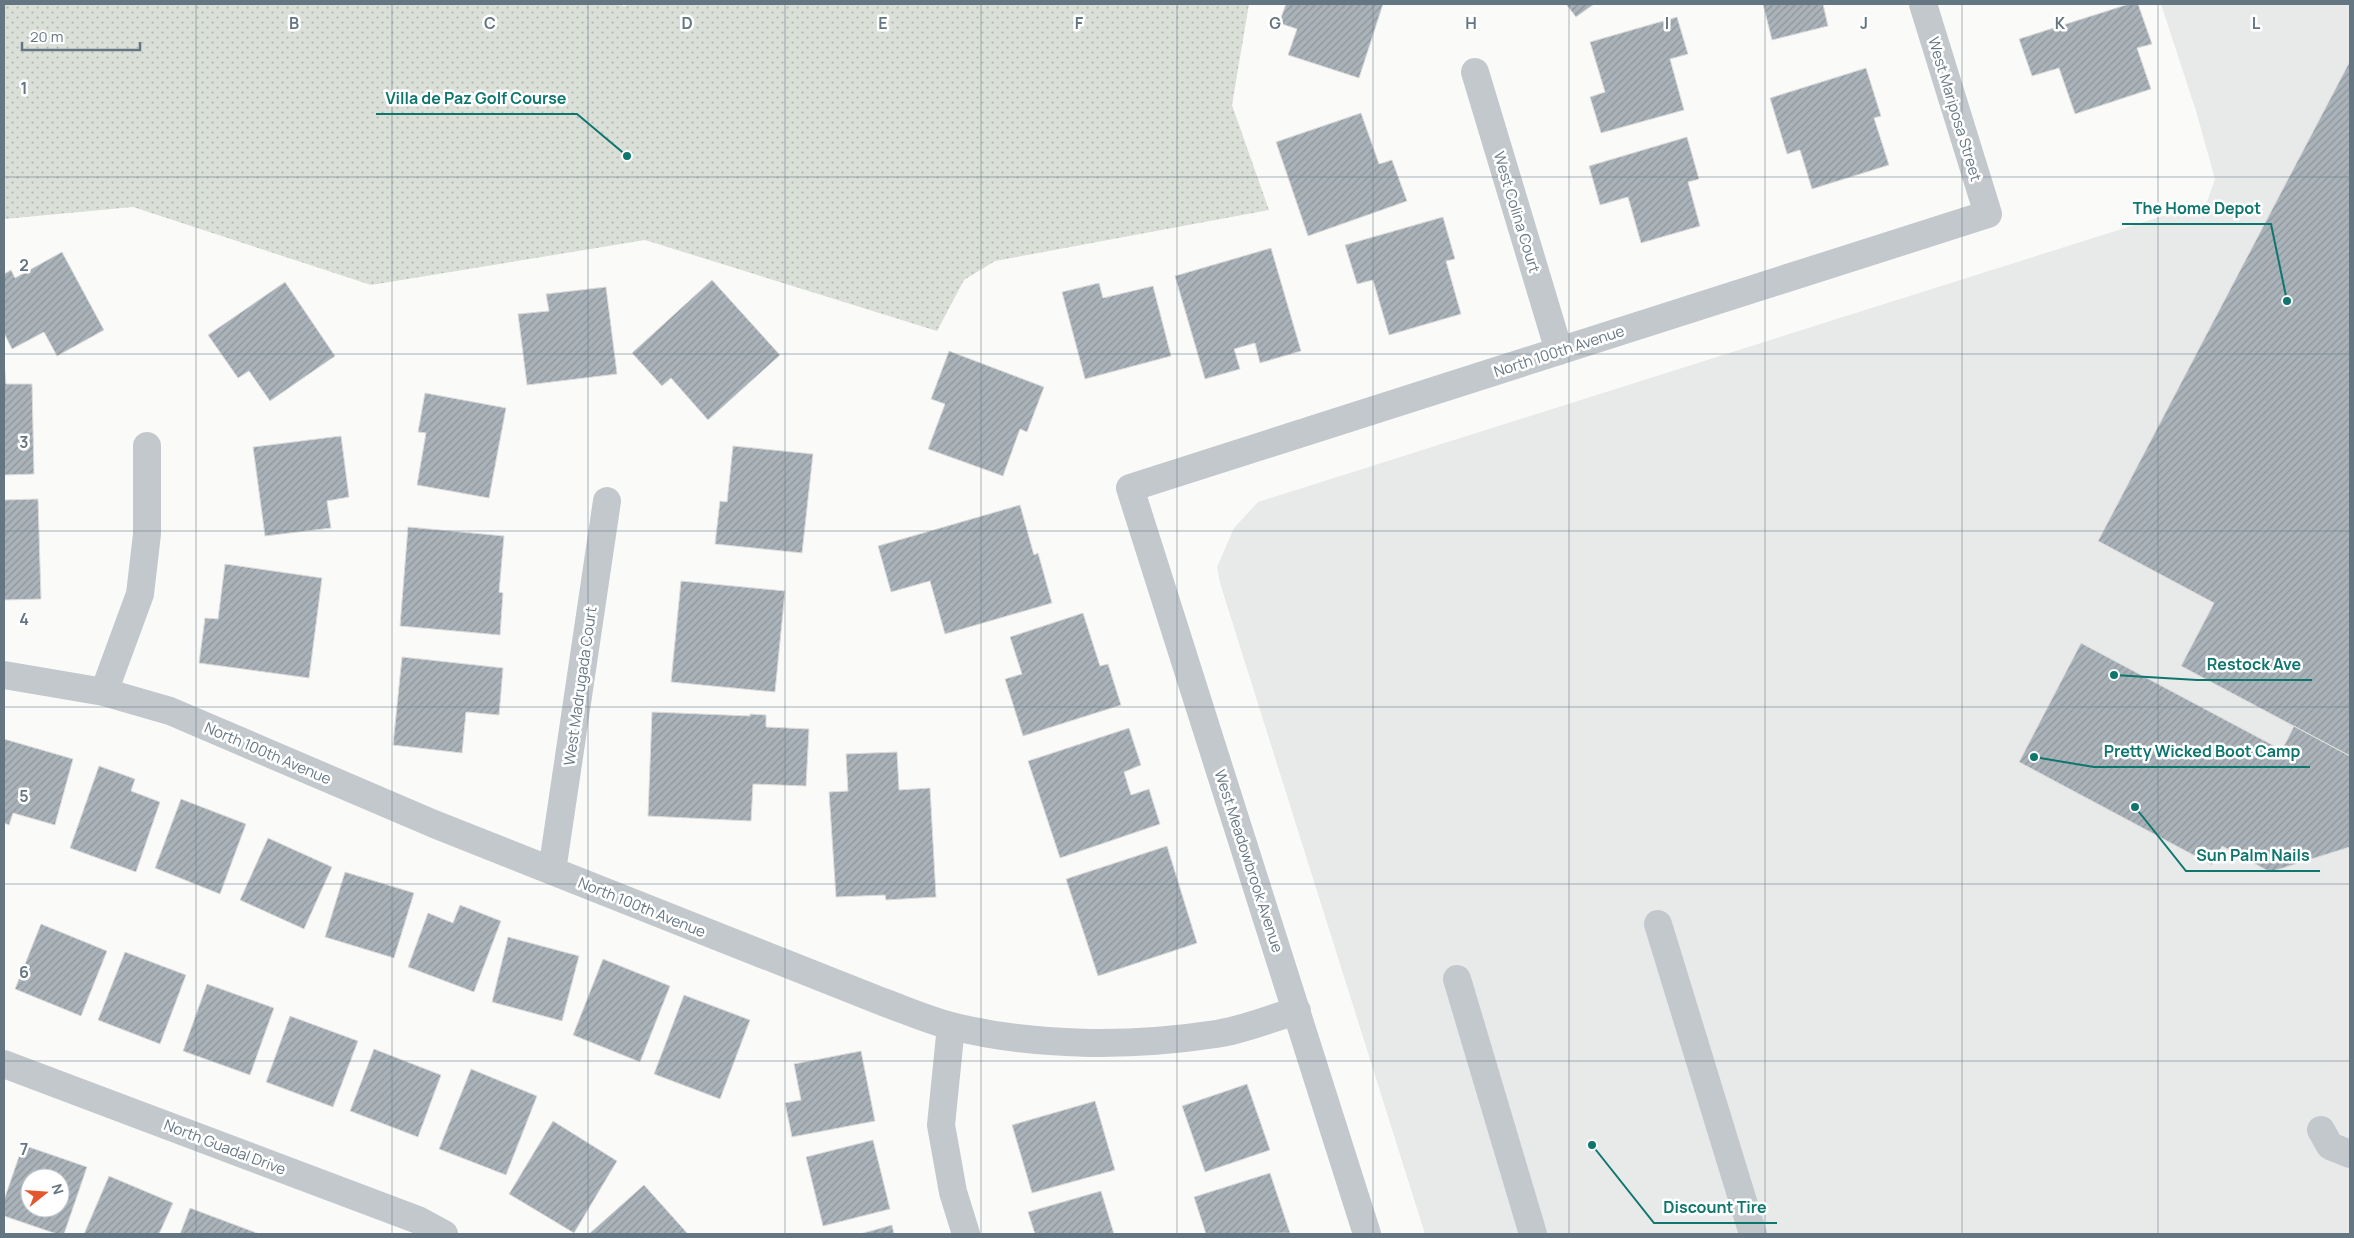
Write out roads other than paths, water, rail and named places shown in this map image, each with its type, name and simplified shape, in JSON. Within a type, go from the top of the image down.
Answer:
[{"type":"street","name":"West Mariposa Street","points":[[1923,4],[1988,214]]},
{"type":"street","name":"West Colina Court","points":[[1475,72],[1559,351]]},
{"type":"street","name":"North 100th Avenue","points":[[1130,488],[1988,214]]},
{"type":"street","points":[[104,692],[140,594],[147,534],[147,446]]},
{"type":"street","name":"West Meadowbrook Avenue","points":[[1130,488],[1367,1234]]},
{"type":"street","name":"West Madrugada Court","points":[[552,871],[607,501]]},
{"type":"street","name":"North 100th Avenue","points":[[4,675],[104,692],[170,711],[434,824],[883,1002],[951,1026],[1014,1037],[1082,1042],[1150,1040],[1218,1034],[1297,1011]]},
{"type":"street","points":[[1658,924],[1754,1234]]},
{"type":"street","points":[[1458,979],[1533,1234]]},
{"type":"street","points":[[951,1026],[941,1125],[953,1192],[966,1234]]},
{"type":"street","name":"North Guadal Drive","points":[[4,1064],[418,1220],[444,1234]]},
{"type":"street","points":[[2321,1130],[2330,1146],[2350,1154]]},
{"type":"place","name":"Villa de Paz Golf Course","points":[[627,156]]},
{"type":"place","name":"The Home Depot","points":[[2287,301]]},
{"type":"place","name":"Restock Ave","points":[[2114,675]]},
{"type":"place","name":"Pretty Wicked Boot Camp","points":[[2034,757]]},
{"type":"place","name":"Sun Palm Nails","points":[[2135,807]]},
{"type":"place","name":"Discount Tire","points":[[1592,1145]]}]
